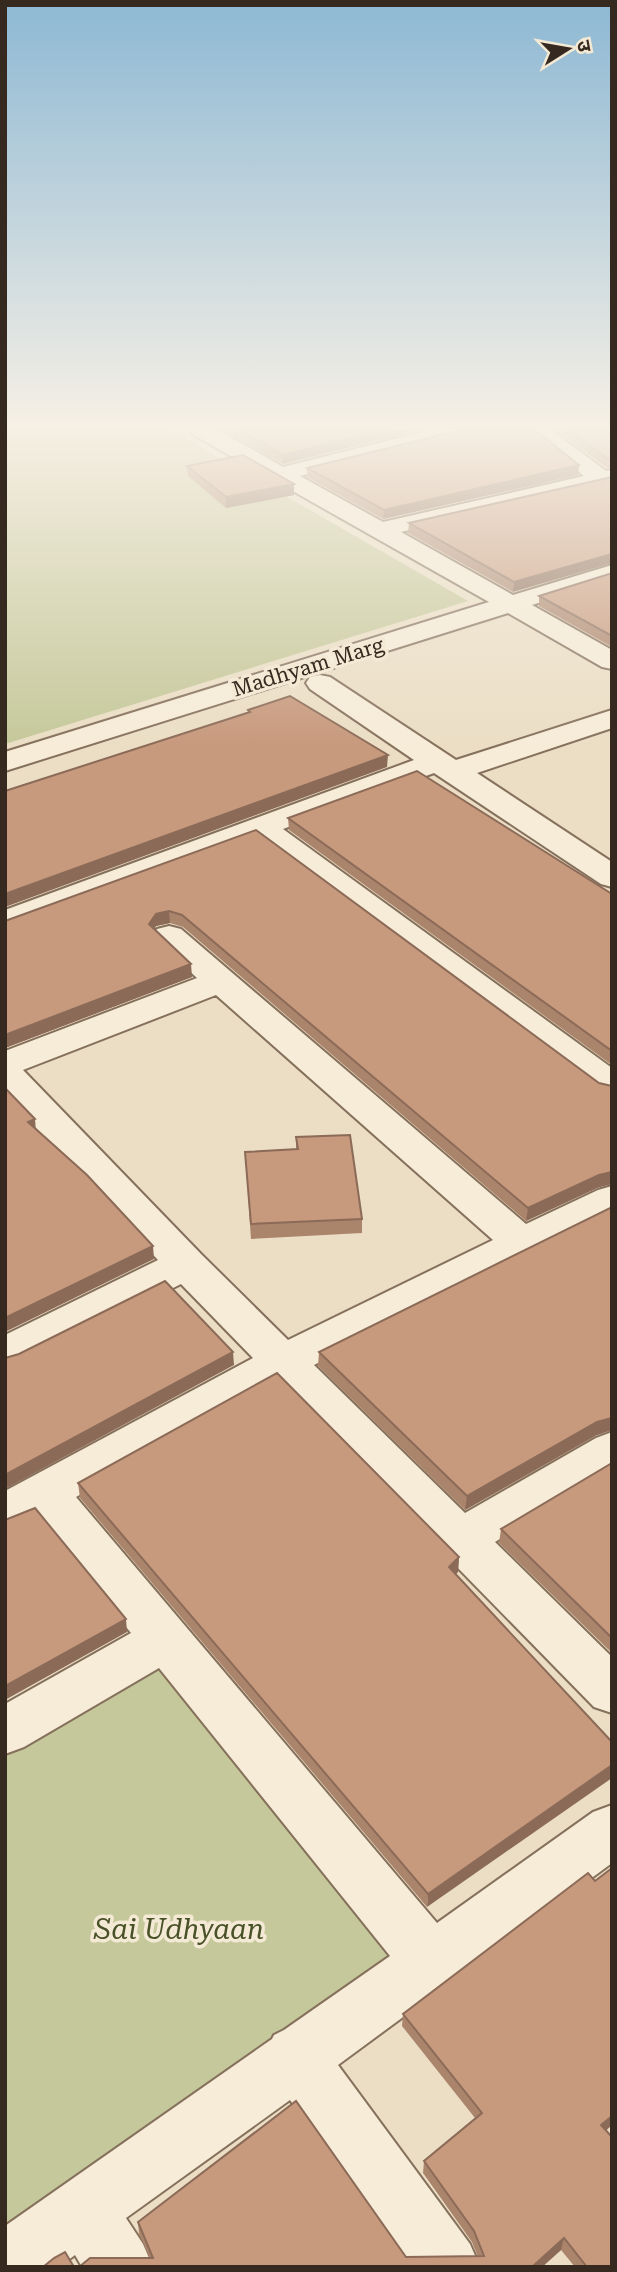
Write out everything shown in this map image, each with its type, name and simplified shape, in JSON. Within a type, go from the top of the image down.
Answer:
[{"type":"street","points":[[390,535],[612,661]]},
{"type":"street","name":"Madhyam Marg","points":[[5,779],[320,683],[523,610],[612,572]]},
{"type":"street","name":"Madhyam Marg","points":[[5,762],[523,610],[612,593]]},
{"type":"street","points":[[320,683],[612,877]]},
{"type":"street","points":[[5,922],[260,827],[445,767],[612,718]]},
{"type":"street","points":[[260,827],[612,1086]]},
{"type":"street","points":[[169,936],[522,1243]]},
{"type":"street","points":[[220,981],[11,1086],[612,1691]]},
{"type":"street","points":[[432,1962],[165,1639],[25,1504],[285,1360],[612,1199]]},
{"type":"street","points":[[12,1338],[186,1264]]},
{"type":"street","points":[[462,1538],[612,1451]]},
{"type":"street","points":[[5,1731],[165,1639]]},
{"type":"street","points":[[5,2266],[295,2056],[432,1962],[612,1830]]},
{"type":"street","points":[[295,2056],[447,2267]]},
{"type":"street","points":[[84,2210],[120,2267]]},
{"type":"green space","points":[[5,535],[353,535],[468,601],[5,744]]},
{"type":"green space","name":"Sai Udhyaan","points":[[172,1647],[432,1962],[5,2266],[5,1741]]},
{"type":"building","points":[[430,535],[612,535],[612,554],[514,582]]},
{"type":"building","points":[[612,573],[612,636],[539,596]]},
{"type":"building","points":[[290,696],[388,755],[5,894],[5,791],[250,712],[248,710]]},
{"type":"building","points":[[417,771],[612,894],[612,1051],[288,818]]},
{"type":"building","points":[[256,830],[599,1083],[612,1086],[612,1172],[599,1175],[528,1208],[182,915],[169,911],[156,914],[149,924],[191,964],[5,1035],[5,921]]},
{"type":"building","points":[[5,1088],[35,1119],[28,1122],[87,1175],[153,1246],[5,1318]]},
{"type":"building","points":[[350,1135],[362,1219],[251,1224],[245,1152],[298,1149],[296,1137]]},
{"type":"building","points":[[612,1207],[612,1418],[597,1422],[467,1496],[319,1352]]},
{"type":"building","points":[[165,1281],[233,1352],[5,1475],[5,1358],[19,1354]]},
{"type":"building","points":[[277,1373],[459,1557],[449,1567],[612,1742],[612,1765],[428,1894],[78,1483]]},
{"type":"building","points":[[612,1463],[612,1638],[501,1529]]},
{"type":"building","points":[[35,1508],[126,1619],[5,1686],[5,1520]]},
{"type":"building","points":[[612,1868],[612,2116],[601,2125],[612,2137],[612,2267],[587,2267],[564,2238],[532,2267],[79,2267],[90,2258],[153,2258],[138,2222],[296,2101],[406,2257],[484,2256],[474,2231],[424,2161],[482,2113],[403,2014],[588,1873],[595,1881]]},
{"type":"building","points":[[65,2252],[74,2267],[43,2267],[54,2258]]}]
